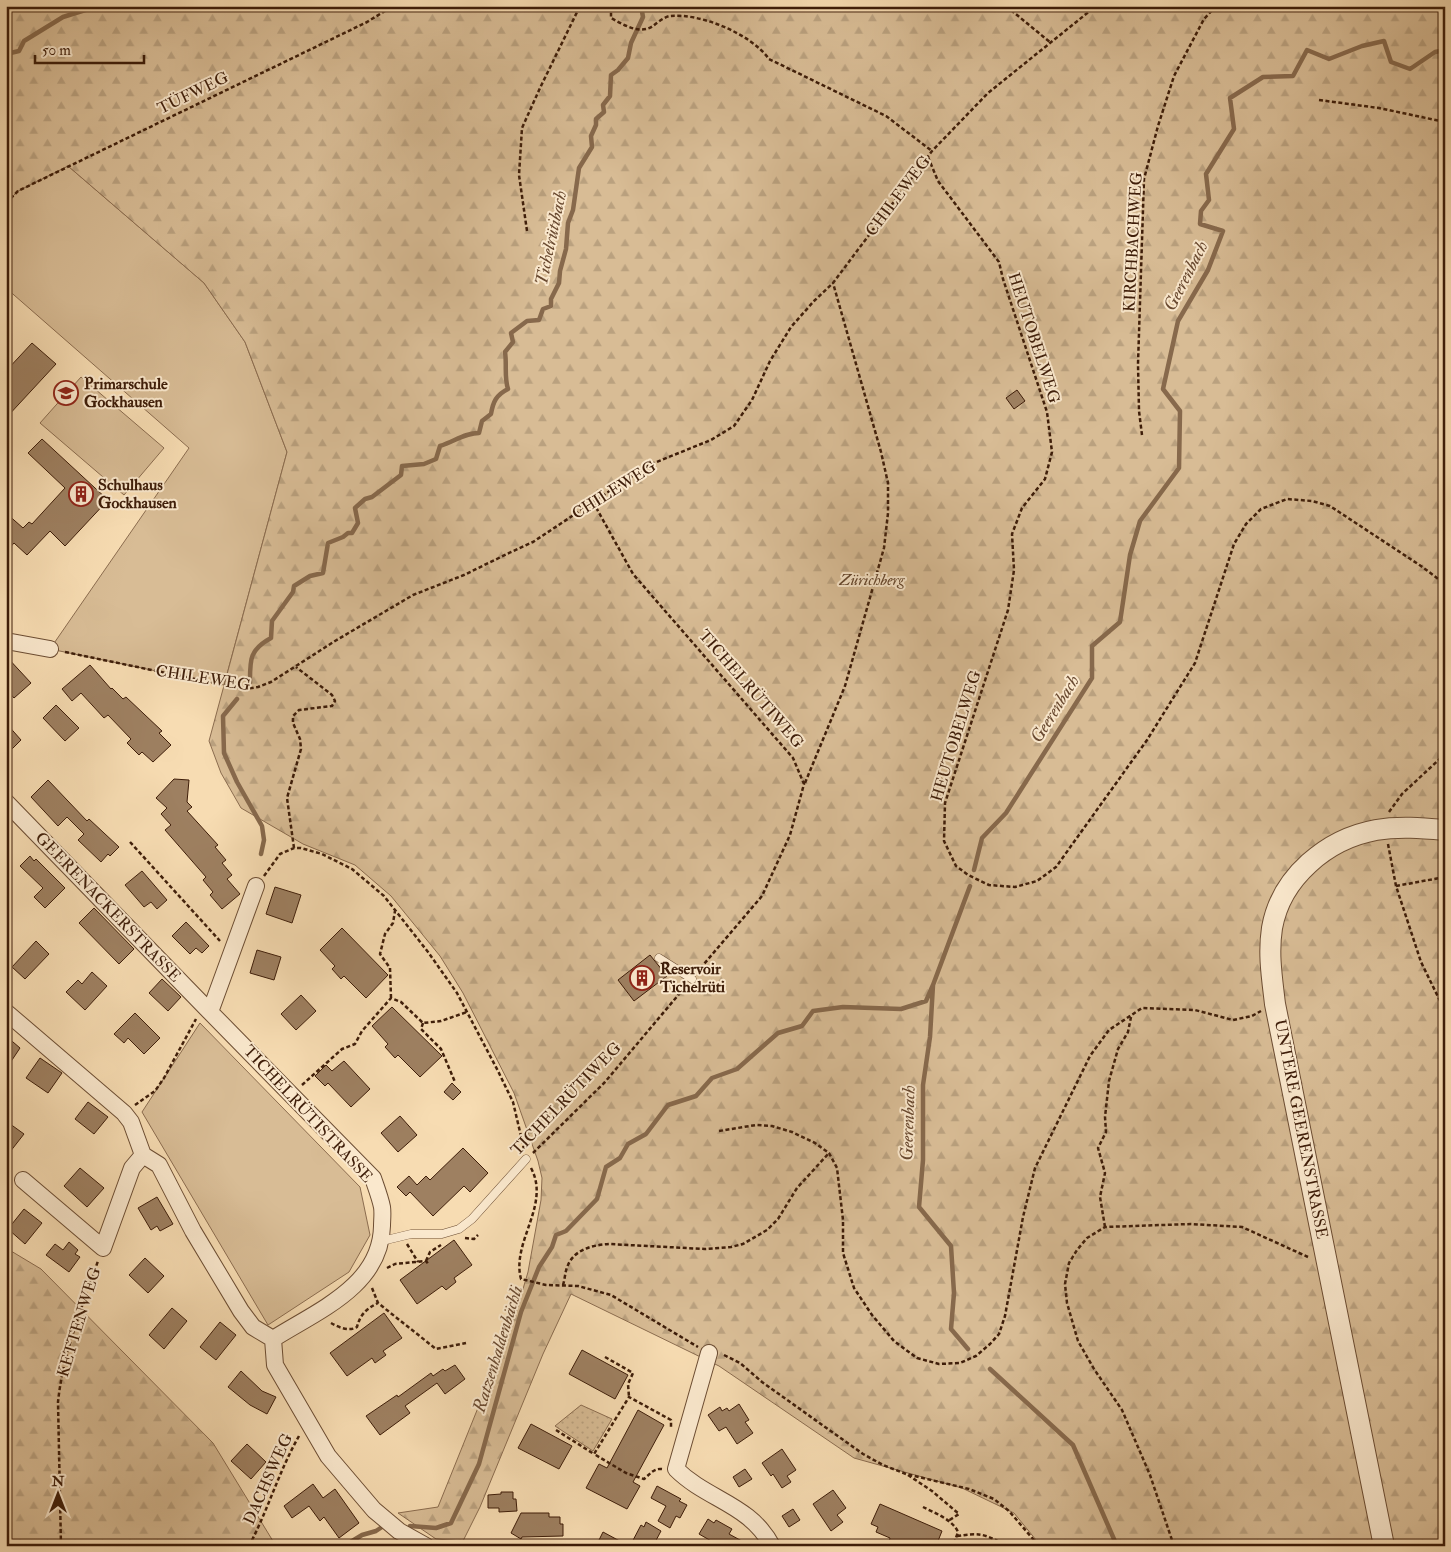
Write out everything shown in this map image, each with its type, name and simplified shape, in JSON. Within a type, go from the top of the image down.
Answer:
[{"type":"street","points":[[6,641],[50,649]]},
{"type":"street","name":"GEERENACKERSTRASSE","points":[[6,802],[207,1008]]},
{"type":"street","name":"UNTERE GEERENSTRASSE","points":[[1384,1546],[1275,1004],[1271,971],[1271,940],[1277,909],[1288,887],[1306,866],[1324,851],[1346,839],[1385,829],[1417,828],[1445,830]]},
{"type":"street","points":[[207,1008],[232,953],[256,886]]},
{"type":"street","name":"TICHELRÜTISTRASSE","points":[[207,1008],[373,1178],[383,1208],[382,1241],[365,1278],[322,1309],[273,1339]]},
{"type":"street","points":[[6,1012],[124,1113],[132,1122],[143,1155],[159,1164],[193,1231],[241,1311],[253,1327],[273,1339],[275,1365],[328,1456],[374,1510],[399,1531],[426,1546]]},
{"type":"street","name":"KETTENWEG","points":[[23,1180],[103,1248],[132,1168],[143,1155]]},
{"type":"street","points":[[709,1352],[676,1470],[687,1480],[752,1519],[767,1536],[772,1546]]},
{"type":"lane","points":[[659,958],[692,979]]},
{"type":"lane","name":"TICHELRÜTIWEG","points":[[382,1241],[411,1234],[442,1234],[458,1229],[472,1218],[526,1160]]},
{"type":"path","name":"TÜFWEG","points":[[6,203],[18,191],[367,22],[393,6]]},
{"type":"path","points":[[527,231],[519,175],[522,128],[580,6]]},
{"type":"path","points":[[611,6],[611,18],[641,30],[648,30],[667,16],[691,16],[748,38],[761,48],[769,59],[886,116],[932,152]]},
{"type":"path","points":[[1006,6],[1051,43]]},
{"type":"path","name":"CHILEWEG","points":[[50,649],[246,689],[258,687],[271,682],[335,641],[413,595],[464,575],[533,542],[649,465],[712,440],[734,426],[752,400],[770,361],[790,327],[833,283],[932,152],[988,93],[1096,6]]},
{"type":"path","name":"KIRCHBACHWEG","points":[[1142,435],[1139,411],[1138,364],[1144,179],[1174,76],[1204,19],[1216,6]]},
{"type":"path","points":[[1319,100],[1379,108],[1445,122]]},
{"type":"path","name":"HEUTOBELWEG","points":[[928,157],[938,181],[999,262],[1047,412],[1052,452],[1045,479],[1022,508],[1012,534],[1014,570],[1008,610],[945,803],[944,841],[956,866],[968,875],[990,885],[1015,887],[1037,881],[1056,867],[1147,740],[1195,663],[1234,544],[1246,524],[1261,509],[1287,499],[1312,501],[1330,506],[1445,584]]},
{"type":"path","points":[[804,784],[845,686],[884,548],[888,513],[888,483],[881,452],[833,283]]},
{"type":"path","name":"TICHELRÜTIWEG","points":[[526,1160],[605,1082],[762,896],[790,835],[804,784],[793,758],[633,574],[593,502]]},
{"type":"path","points":[[294,848],[287,798],[301,748],[300,739],[293,723],[293,716],[299,710],[332,706],[335,700],[332,695],[296,666]]},
{"type":"path","points":[[1445,754],[1402,794],[1387,814],[1385,829],[1396,886],[1420,962],[1445,1011]]},
{"type":"path","points":[[130,842],[232,953]]},
{"type":"path","points":[[256,886],[280,854],[294,848],[322,854],[352,869],[384,896],[446,976],[467,1012],[513,1102],[526,1160],[533,1172],[537,1186],[533,1216],[519,1262],[521,1278],[546,1285],[578,1286],[612,1295],[709,1352],[728,1355],[863,1454],[883,1465],[906,1474],[969,1489],[994,1499],[1009,1511],[1039,1546]]},
{"type":"path","points":[[1396,886],[1445,877]]},
{"type":"path","points":[[292,1094],[342,1049],[355,1044],[362,1031],[391,998],[390,968],[380,954],[384,934],[393,923],[395,910]]},
{"type":"path","points":[[391,998],[401,1002],[423,1023]]},
{"type":"path","points":[[718,1130],[756,1125],[772,1126],[792,1132],[815,1143],[829,1153],[837,1168],[843,1220],[843,1252],[854,1288],[872,1315],[894,1341],[917,1358],[939,1364],[960,1363],[976,1356],[999,1334],[1005,1316],[1023,1217],[1035,1168],[1090,1056],[1109,1030],[1142,1008],[1195,1010],[1233,1020],[1252,1016],[1275,1004]]},
{"type":"path","points":[[124,1113],[155,1091],[207,1008]]},
{"type":"path","points":[[423,1023],[441,1021],[467,1012]]},
{"type":"path","points":[[1105,1227],[1100,1197],[1105,1173],[1098,1148],[1106,1132],[1105,1117],[1109,1081],[1118,1049],[1128,1032],[1131,1015]]},
{"type":"path","points":[[423,1023],[421,1029],[441,1049],[455,1082]]},
{"type":"path","points":[[563,1285],[568,1265],[578,1252],[589,1247],[609,1244],[705,1249],[743,1244],[767,1230],[778,1220],[797,1188],[829,1153]]},
{"type":"path","points":[[1174,1546],[1150,1476],[1122,1410],[1094,1369],[1078,1341],[1067,1303],[1065,1284],[1069,1263],[1087,1238],[1105,1227],[1191,1224],[1242,1228],[1328,1265]]},
{"type":"path","points":[[405,1241],[418,1262]]},
{"type":"path","name":"KETTENWEG","points":[[61,1546],[58,1402],[60,1386],[75,1326],[103,1248]]},
{"type":"path","points":[[429,1265],[426,1261],[395,1264],[365,1278],[374,1290],[378,1303],[436,1349],[466,1343]]},
{"type":"path","points":[[322,1309],[331,1324],[340,1328],[353,1329],[357,1327],[360,1318],[368,1308],[378,1303]]},
{"type":"path","points":[[594,1454],[629,1397],[628,1384],[633,1373],[605,1357]]},
{"type":"path","points":[[629,1397],[671,1420],[670,1428],[686,1435]]},
{"type":"path","name":"DACHSWEG","points":[[249,1546],[264,1516],[293,1446],[307,1421]]},
{"type":"path","points":[[556,1430],[626,1473],[644,1479],[658,1468],[676,1470]]},
{"type":"path","points":[[906,1474],[932,1491],[958,1514],[948,1521]]},
{"type":"path","points":[[924,1506],[956,1528],[958,1532],[953,1546]]},
{"type":"path","points":[[956,1536],[987,1535],[1004,1546]]},
{"type":"green space","name":"Zürichberg","points":[[6,6],[1445,6],[1445,1546],[1041,1546],[1014,1513],[962,1488],[854,1458],[719,1366],[571,1294],[543,1354],[480,1507],[463,1541],[436,1539],[398,1513],[438,1507],[515,1316],[528,1272],[541,1200],[542,1178],[538,1161],[514,1093],[463,993],[440,956],[391,896],[355,865],[303,844],[241,808],[221,773],[209,741],[287,452],[245,342],[204,283],[68,166],[18,191],[6,203]]},
{"type":"green space","points":[[68,166],[204,283],[245,342],[287,452],[224,685],[50,649],[189,448],[6,288],[6,203],[18,191]]},
{"type":"green space","points":[[81,377],[164,448],[124,495],[40,423]]},
{"type":"green space","points":[[200,1023],[360,1187],[370,1235],[349,1272],[268,1325],[142,1112]]},
{"type":"green space","points":[[6,1248],[41,1269],[213,1443],[276,1546],[6,1546]]},
{"type":"green space","points":[[581,1405],[612,1419],[593,1451],[555,1426]]},
{"type":"building","points":[[32,343],[56,364],[6,418],[6,371]]},
{"type":"building","points":[[1017,390],[1025,401],[1014,409],[1006,398]]},
{"type":"building","name":"Schulhaus Gockhausen","points":[[42,439],[108,500],[65,546],[50,531],[27,555],[14,543],[6,552],[6,513],[23,528],[29,522],[32,524],[65,488],[28,453]]},
{"type":"building","points":[[6,656],[31,683],[14,698],[6,689]]},
{"type":"building","points":[[90,665],[111,689],[123,699],[126,697],[162,731],[159,733],[171,745],[153,762],[142,752],[139,755],[127,743],[131,739],[108,715],[104,718],[81,693],[72,701],[62,689]]},
{"type":"building","points":[[56,705],[79,728],[65,741],[43,718]]},
{"type":"building","points":[[6,723],[21,740],[6,755]]},
{"type":"building","points":[[174,779],[189,780],[187,802],[192,807],[187,811],[218,845],[215,847],[226,860],[222,863],[232,875],[227,879],[240,894],[222,909],[210,895],[213,892],[203,880],[206,877],[165,830],[171,825],[161,814],[167,808],[156,798]]},
{"type":"building","points":[[48,780],[87,821],[89,819],[119,847],[110,856],[108,854],[101,862],[78,840],[84,834],[67,817],[58,826],[31,797]]},
{"type":"building","points":[[30,856],[34,861],[36,859],[65,888],[45,908],[34,897],[43,888],[20,866]]},
{"type":"building","points":[[142,871],[167,900],[157,909],[151,902],[144,907],[125,885]]},
{"type":"building","points":[[275,887],[301,895],[292,923],[266,914]]},
{"type":"building","points":[[94,908],[134,949],[119,964],[79,923]]},
{"type":"building","points":[[186,922],[209,946],[202,953],[196,948],[190,954],[172,936]]},
{"type":"building","points":[[342,928],[388,975],[366,998],[344,976],[341,979],[332,969],[335,966],[320,950]]},
{"type":"building","points":[[36,941],[49,954],[25,979],[12,967]]},
{"type":"building","points":[[257,950],[281,957],[274,980],[250,973]]},
{"type":"building","name":"Reservoir Tichelrüti","points":[[650,955],[667,976],[634,1001],[618,980]]},
{"type":"building","points":[[92,972],[107,986],[85,1010],[66,992],[78,980],[82,984]]},
{"type":"building","points":[[162,979],[181,997],[168,1011],[149,993]]},
{"type":"building","points":[[301,995],[316,1011],[296,1030],[281,1014]]},
{"type":"building","points":[[392,1007],[442,1056],[420,1077],[398,1055],[395,1058],[385,1047],[388,1044],[372,1026]]},
{"type":"building","points":[[135,1013],[160,1038],[144,1054],[128,1038],[124,1043],[114,1034]]},
{"type":"building","points":[[6,1036],[20,1048],[6,1069]]},
{"type":"building","points":[[40,1058],[62,1073],[48,1093],[26,1078]]},
{"type":"building","points":[[344,1061],[370,1089],[351,1107],[328,1083],[325,1086],[315,1076],[326,1065],[332,1071]]},
{"type":"building","points":[[452,1083],[461,1092],[453,1100],[444,1092]]},
{"type":"building","points":[[88,1102],[108,1117],[94,1134],[75,1119]]},
{"type":"building","points":[[400,1116],[417,1135],[398,1152],[381,1133]]},
{"type":"building","points":[[6,1121],[24,1134],[6,1157]]},
{"type":"building","points":[[463,1148],[488,1173],[470,1192],[464,1186],[433,1216],[410,1192],[406,1196],[397,1187],[409,1176],[417,1185],[426,1176],[430,1180]]},
{"type":"building","points":[[80,1168],[104,1188],[87,1207],[64,1186]]},
{"type":"building","points":[[157,1197],[173,1224],[160,1231],[157,1226],[151,1230],[138,1208]]},
{"type":"building","points":[[24,1209],[42,1223],[25,1244],[8,1229]]},
{"type":"building","points":[[454,1240],[472,1265],[454,1278],[456,1282],[446,1290],[442,1286],[417,1304],[400,1280]]},
{"type":"building","points":[[69,1242],[78,1250],[75,1254],[80,1257],[69,1272],[46,1255],[55,1244],[63,1250]]},
{"type":"building","points":[[145,1258],[164,1276],[148,1293],[129,1275]]},
{"type":"building","points":[[172,1308],[187,1321],[164,1349],[149,1335]]},
{"type":"building","points":[[384,1313],[402,1338],[383,1351],[386,1355],[375,1363],[372,1358],[347,1376],[330,1353]]},
{"type":"building","points":[[220,1322],[236,1335],[216,1360],[200,1347]]},
{"type":"building","points":[[582,1350],[628,1375],[615,1399],[569,1374]]},
{"type":"building","points":[[455,1365],[465,1379],[445,1394],[437,1383],[405,1406],[410,1413],[380,1435],[366,1416],[397,1395],[398,1397],[431,1373],[433,1376],[443,1369],[445,1371]]},
{"type":"building","points":[[241,1371],[262,1391],[276,1397],[267,1414],[250,1405],[228,1387]]},
{"type":"building","points":[[739,1404],[749,1420],[745,1422],[753,1433],[737,1444],[726,1427],[719,1431],[708,1415],[720,1407],[722,1411],[727,1408],[729,1411]]},
{"type":"building","points":[[638,1410],[664,1425],[633,1482],[640,1486],[627,1509],[586,1488],[599,1464],[607,1468]]},
{"type":"building","points":[[531,1424],[572,1446],[559,1469],[518,1448]]},
{"type":"building","points":[[247,1444],[266,1462],[251,1479],[231,1461]]},
{"type":"building","points":[[782,1449],[796,1470],[787,1476],[791,1482],[782,1488],[773,1474],[771,1476],[762,1463]]},
{"type":"building","points":[[745,1469],[752,1479],[739,1487],[733,1477]]},
{"type":"building","points":[[313,1484],[323,1498],[335,1489],[359,1523],[339,1538],[324,1517],[320,1521],[309,1506],[292,1518],[284,1506]]},
{"type":"building","points":[[657,1486],[681,1499],[679,1501],[687,1505],[680,1518],[676,1516],[670,1528],[658,1521],[666,1506],[651,1498]]},
{"type":"building","points":[[833,1490],[846,1508],[837,1515],[843,1522],[831,1531],[813,1504]]},
{"type":"building","points":[[501,1492],[513,1492],[517,1511],[499,1512],[499,1508],[488,1508],[488,1495],[501,1494]]},
{"type":"building","points":[[880,1504],[942,1531],[936,1546],[898,1546],[889,1542],[890,1538],[876,1532],[878,1527],[871,1524]]},
{"type":"building","points":[[793,1509],[800,1520],[789,1527],[782,1516]]},
{"type":"building","points":[[521,1513],[549,1513],[549,1517],[560,1517],[560,1524],[563,1524],[563,1536],[522,1537],[521,1539],[511,1533]]},
{"type":"building","points":[[708,1519],[714,1523],[716,1520],[732,1529],[729,1534],[751,1546],[720,1546],[699,1534]]},
{"type":"building","points":[[646,1522],[661,1531],[653,1546],[630,1546],[641,1525],[644,1527]]},
{"type":"building","points":[[603,1532],[629,1546],[596,1546]]},
{"type":"waterway","points":[[6,54],[19,51],[24,41],[63,17],[98,6]]},
{"type":"waterway","name":"Tichelrütibach","points":[[250,683],[252,656],[258,647],[271,638],[272,621],[293,592],[294,586],[310,576],[323,573],[328,543],[348,533],[352,533],[358,523],[355,508],[401,475],[402,466],[424,464],[436,459],[440,446],[464,436],[479,433],[482,421],[491,414],[496,399],[508,389],[505,352],[513,342],[511,333],[527,321],[539,320],[543,309],[551,306],[551,299],[559,283],[566,249],[568,223],[573,210],[579,168],[592,147],[591,136],[596,125],[596,119],[604,112],[603,105],[610,96],[611,75],[628,58],[631,43],[643,17],[641,6]]},
{"type":"waterway","name":"Geerenbach","points":[[974,870],[982,838],[1006,813],[1092,678],[1092,646],[1120,622],[1130,555],[1140,521],[1179,468],[1180,411],[1163,389],[1178,321],[1208,270],[1223,231],[1200,224],[1201,211],[1209,200],[1206,174],[1234,129],[1230,98],[1263,77],[1293,76],[1307,50],[1329,59],[1362,46],[1384,41],[1391,62],[1410,69],[1435,52],[1445,50]]},
{"type":"waterway","name":"Tichelrütibach","points":[[237,699],[223,716],[224,753],[237,782],[262,826],[264,840],[261,854]]},
{"type":"waterway","name":"Geerenbach","points":[[968,1349],[951,1329],[954,1293],[951,1246],[919,1207],[923,1160],[923,1085],[930,1037],[933,985],[970,886]]},
{"type":"waterway","name":"Ratzenhaldenbächli","points":[[410,1526],[436,1528],[451,1523],[479,1464],[521,1312],[539,1267],[552,1247],[556,1235],[566,1231],[597,1199],[606,1167],[620,1158],[628,1144],[646,1134],[668,1105],[696,1096],[712,1078],[737,1069],[778,1033],[802,1026],[813,1011],[843,1007],[901,1009],[926,1001],[933,985]]},
{"type":"waterway","name":"Geerenbach","points":[[990,1369],[1073,1445],[1117,1546]]},
{"type":"waterway","name":"Ratzenhaldenbächli","points":[[344,1546],[362,1535],[382,1527]]},
{"type":"place","name":"Primarschule Gockhausen","points":[[66,393]]},
{"type":"place","name":"Schulhaus Gockhausen","points":[[81,494]]},
{"type":"place","name":"Reservoir Tichelrüti","points":[[642,978]]}]
